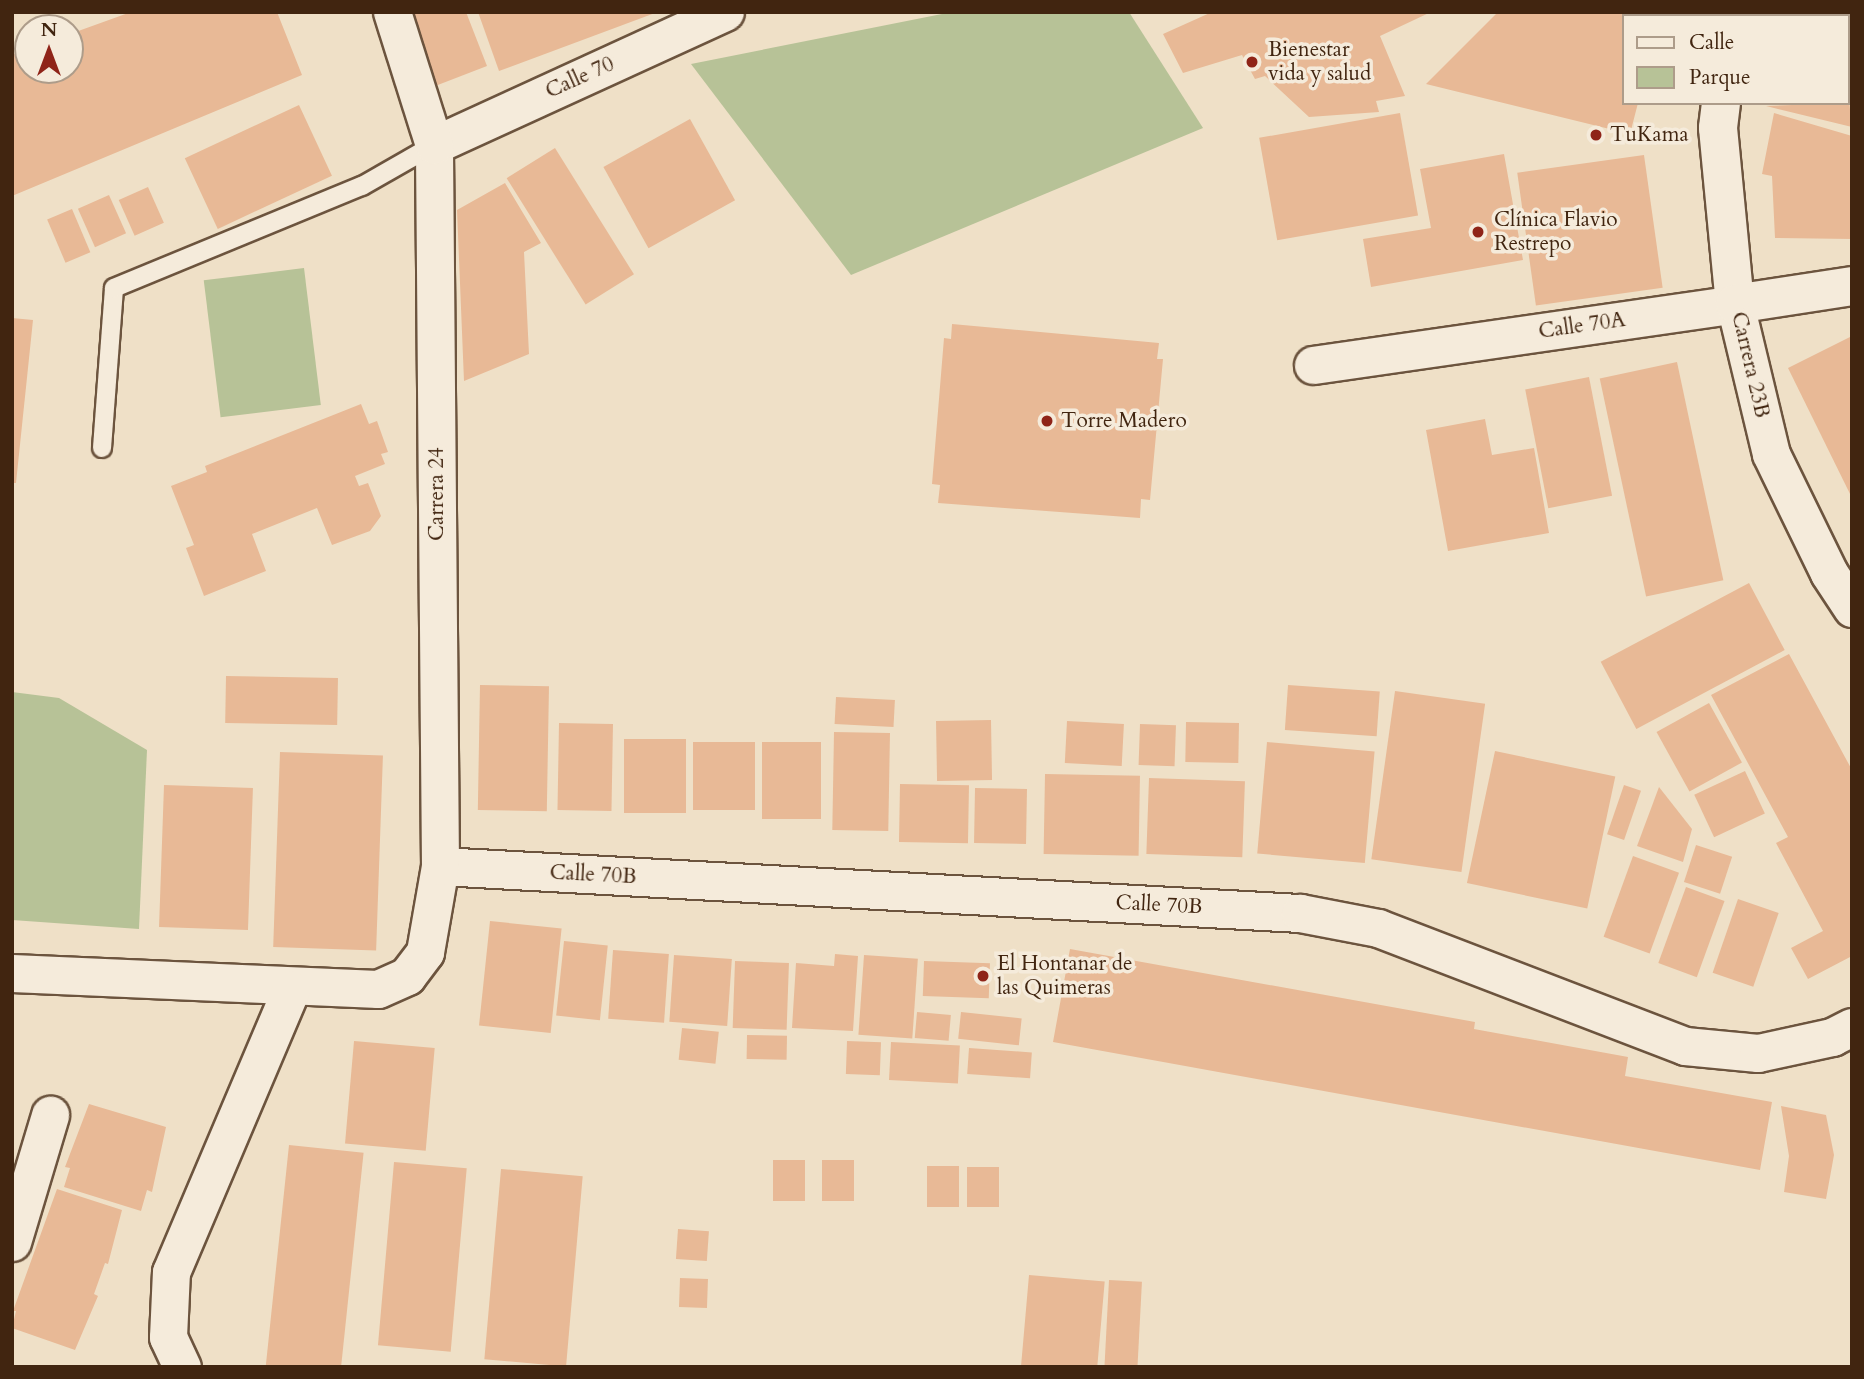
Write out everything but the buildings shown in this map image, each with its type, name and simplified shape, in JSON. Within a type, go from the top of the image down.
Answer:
[{"type":"street","name":"Carrera 24","points":[[291,989],[378,989],[407,976],[425,952],[440,866],[434,145],[392,12]]},
{"type":"street","name":"Calle 70","points":[[434,145],[725,12]]},
{"type":"street","name":"Carrera 23B","points":[[1721,105],[1718,128],[1735,304],[1772,454],[1829,573],[1852,608]]},
{"type":"street","name":"Calle 70A","points":[[1313,365],[1852,286]]},
{"type":"street","name":"Calle 70B","points":[[440,866],[1300,913],[1378,928],[1685,1046],[1758,1053],[1832,1037],[1852,1027]]},
{"type":"street","points":[[12,973],[291,989],[171,1272],[168,1337],[183,1367]]},
{"type":"street","points":[[13,1236],[50,1115]]},
{"type":"lane","points":[[102,448],[114,288],[362,186],[434,145]]},
{"type":"green space","points":[[952,12],[1129,12],[1203,128],[851,275],[691,64]]},
{"type":"green space","points":[[304,268],[321,405],[221,417],[204,280]]},
{"type":"green space","points":[[12,692],[59,698],[147,750],[139,929],[12,920]]},
{"type":"place","name":"Bienestar vida y salud","points":[[1252,62]]},
{"type":"place","name":"TuKama","points":[[1596,135]]},
{"type":"place","name":"Clínica Flavio Restrepo","points":[[1478,232]]},
{"type":"place","name":"Torre Madero","points":[[1047,421]]},
{"type":"place","name":"El Hontanar de las Quimeras","points":[[983,976]]}]
